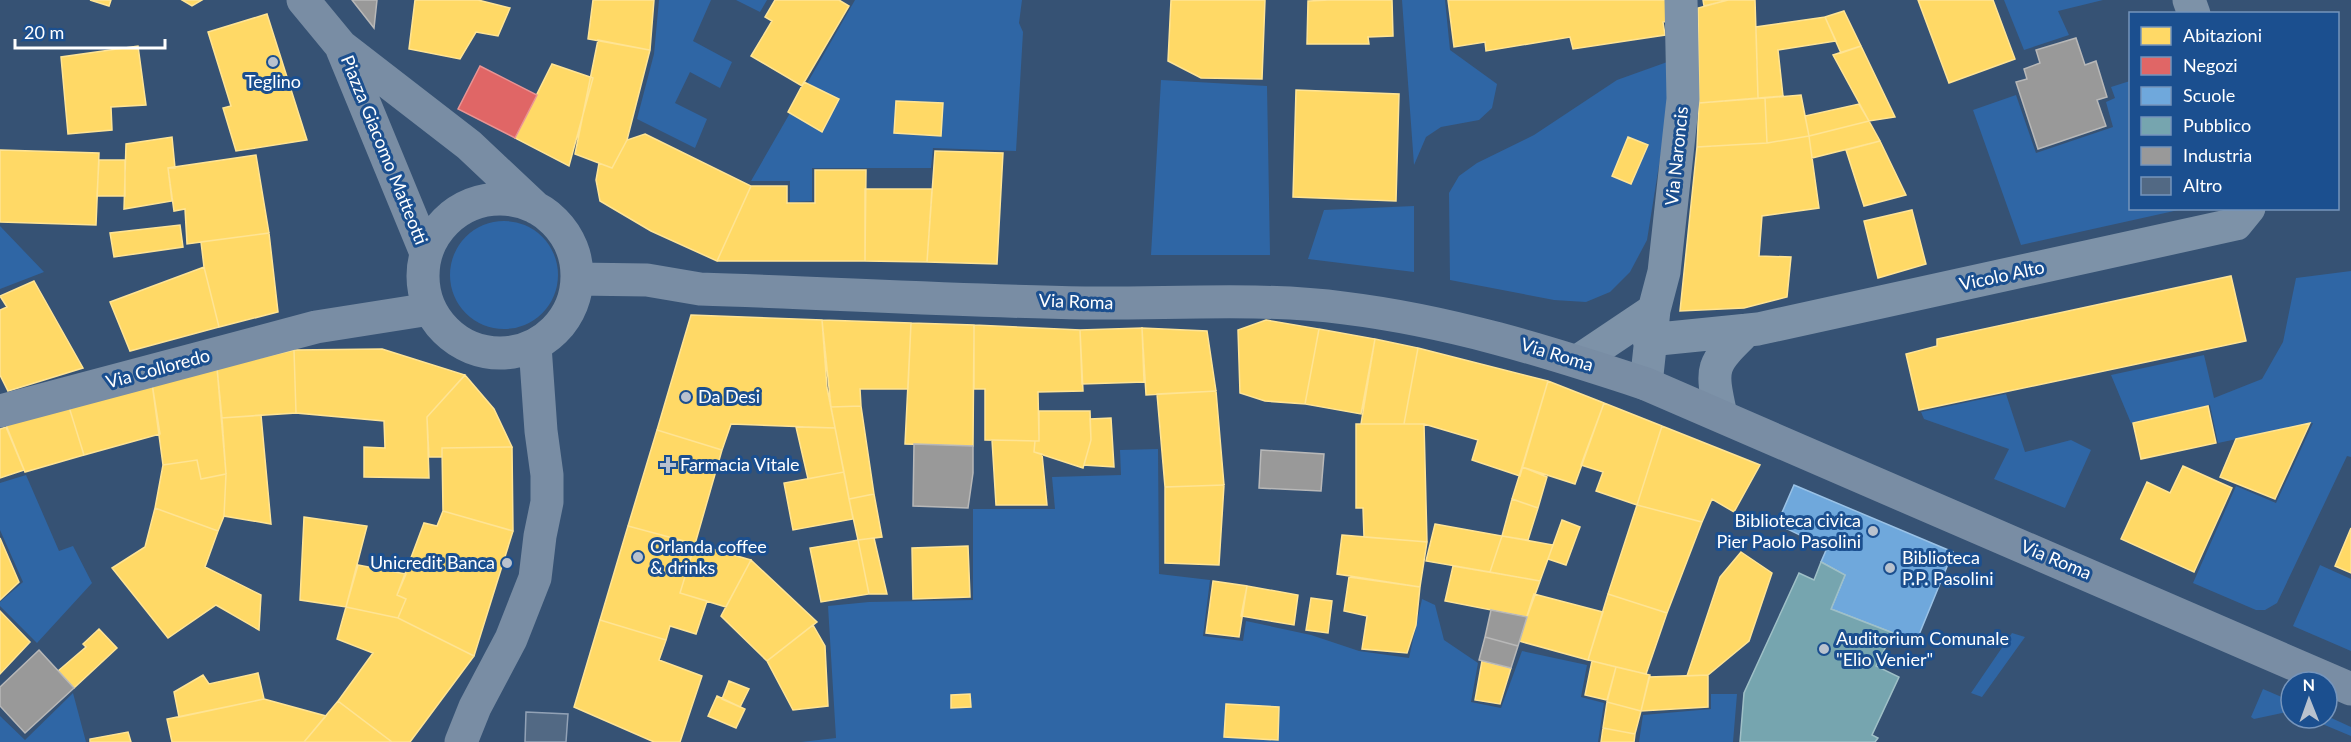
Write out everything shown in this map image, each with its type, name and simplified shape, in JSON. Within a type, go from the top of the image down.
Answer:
[{"type":"main road","name":"Piazza Giacomo Matteotti","points":[[303,0],[341,46],[469,145],[537,209],[554,221],[568,239],[575,258],[577,279],[573,300],[564,318],[535,346],[513,352],[492,353],[466,346],[445,331],[430,309],[424,291],[422,272],[426,253],[436,233],[450,217],[470,205],[492,199],[514,201],[537,209]]},
{"type":"main road","name":"Piazza Giacomo Matteotti","points":[[341,46],[426,253]]},
{"type":"main road","name":"Via Roma","points":[[577,279],[646,280],[700,289],[1061,302],[1248,303],[1343,307],[1473,330],[1646,384],[2351,689]]},
{"type":"main road","name":"Via Colloredo","points":[[0,411],[316,327],[430,309]]},
{"type":"main road","points":[[460,742],[475,707],[511,639],[535,578],[547,502],[548,475],[541,431],[535,346]]},
{"type":"street","name":"Via Naroncis","points":[[1646,384],[1652,325],[1664,272],[1683,99],[1681,0]]},
{"type":"street","name":"Vicolo Alto","points":[[1652,325],[1747,330],[2236,225],[2247,210]]},
{"type":"street","points":[[1578,361],[1652,325]]},
{"type":"street","points":[[1720,416],[1713,380],[1718,358],[1747,330]]},
{"type":"shaded area","points":[[659,0],[711,0],[693,41],[732,62],[720,88],[690,72],[675,103],[707,119],[695,148],[637,119],[654,54]]},
{"type":"shaded area","points":[[736,0],[767,0],[760,12]]},
{"type":"shaded area","points":[[855,0],[1022,0],[1019,23],[1023,32],[1016,151],[933,148],[931,168],[812,168],[812,201],[790,202],[790,181],[751,181]]},
{"type":"shaded area","points":[[1402,0],[1445,0],[1450,50],[1497,84],[1492,108],[1479,120],[1441,127],[1426,137],[1414,165]]},
{"type":"shaded area","points":[[2004,0],[2103,0],[2058,11],[2069,35],[2024,50]]},
{"type":"shaded area","points":[[1670,61],[1668,109],[1647,240],[1630,272],[1610,292],[1586,302],[1554,300],[1450,280],[1449,193],[1459,176],[1477,163],[1534,135],[1617,80]]},
{"type":"shaded area","points":[[1161,80],[1267,86],[1270,255],[1151,255]]},
{"type":"shaded area","points":[[2129,81],[2129,210],[2178,210],[2021,245],[1973,110],[2016,95],[2036,153],[2113,127],[2106,102],[2115,98],[2111,87]]},
{"type":"shaded area","points":[[1414,206],[1414,272],[1308,259],[1324,210]]},
{"type":"shaded area","points":[[504,221],[525,225],[542,237],[554,254],[558,275],[554,296],[542,313],[525,325],[504,329],[483,325],[466,313],[454,296],[450,275],[454,254],[466,237],[483,225]]},
{"type":"shaded area","points":[[0,226],[44,272],[0,289]]},
{"type":"shaded area","points":[[2351,271],[2351,457],[2347,456],[2277,603],[2265,610],[2256,610],[2193,583],[2236,486],[2276,503],[2313,423],[2218,443],[2210,405],[2131,423],[2111,375],[2204,355],[2214,398],[2262,379],[2283,342],[2296,278]]},
{"type":"shaded area","points":[[2006,394],[2025,452],[2071,440],[2091,450],[2065,508],[1994,479],[2009,449],[1924,419],[1921,412]]},
{"type":"shaded area","points":[[1158,449],[1159,574],[1210,580],[1203,636],[1243,641],[1246,621],[1311,635],[1359,651],[1409,658],[1422,599],[1435,605],[1444,640],[1478,663],[1471,702],[1501,708],[1522,651],[1587,665],[1581,697],[1604,703],[1598,742],[801,742],[836,738],[828,606],[869,602],[973,600],[973,509],[1055,509],[1052,477],[1121,475],[1120,450]]},
{"type":"shaded area","points":[[26,475],[59,551],[73,546],[92,583],[37,643],[0,606],[0,602],[23,582],[0,530],[0,483]]},
{"type":"shaded area","points":[[2320,565],[2351,579],[2351,651],[2293,626]]},
{"type":"shaded area","points":[[2012,633],[2025,637],[1982,697],[1971,693]]},
{"type":"shaded area","points":[[2263,689],[2279,696],[2279,714],[2254,719],[2251,717]]},
{"type":"shaded area","points":[[73,693],[86,742],[0,742],[0,716],[25,740]]},
{"type":"shaded area","points":[[1711,694],[1737,694],[1733,742],[1639,742],[1643,715],[1711,709]]},
{"type":"shaded area","points":[[2339,722],[2351,727],[2351,736],[2337,730],[2339,730]]},
{"type":"building: Abitazioni","points":[[90,0],[111,0],[109,6]]},
{"type":"building: Abitazioni","points":[[182,0],[202,0],[192,6]]},
{"type":"building: Abitazioni","points":[[415,0],[478,0],[510,8],[498,36],[476,32],[460,59],[409,49]]},
{"type":"building: Abitazioni","points":[[593,0],[654,0],[650,50],[588,39]]},
{"type":"building: Abitazioni","points":[[775,0],[839,0],[849,6],[802,86],[751,56],[772,21],[765,17]]},
{"type":"building: Abitazioni","points":[[1171,0],[1265,0],[1262,79],[1201,78],[1168,61]]},
{"type":"building: Abitazioni","points":[[1392,0],[1393,36],[1368,37],[1369,44],[1307,44],[1308,1]]},
{"type":"building: Abitazioni","points":[[1448,0],[1666,0],[1669,21],[1663,22],[1665,35],[1573,49],[1570,37],[1486,51],[1485,42],[1454,47]]},
{"type":"building: Abitazioni","points":[[1703,0],[1728,0],[1704,6]]},
{"type":"building: Abitazioni","points":[[1728,0],[1755,0],[1758,98],[1699,103],[1698,8]]},
{"type":"building: Abitazioni","points":[[1918,0],[1993,0],[2015,59],[1949,83]]},
{"type":"building: Abitazioni","points":[[1844,11],[1861,46],[1841,53],[1825,17]]},
{"type":"building: Abitazioni","points":[[267,14],[307,140],[236,151],[223,108],[231,106],[208,32]]},
{"type":"building: Abitazioni","points":[[1825,17],[1836,41],[1778,50],[1783,96],[1758,98],[1756,27]]},
{"type":"building: Abitazioni","points":[[598,40],[650,50],[627,140],[612,168],[575,154]]},
{"type":"building: Abitazioni","points":[[138,46],[146,105],[111,107],[112,130],[68,134],[61,57]]},
{"type":"building: Abitazioni","points":[[1861,46],[1895,117],[1869,121],[1833,55]]},
{"type":"building: Abitazioni","points":[[552,64],[593,78],[569,166],[515,138]]},
{"type":"building: Abitazioni","points":[[804,82],[839,99],[822,132],[788,112]]},
{"type":"building: Abitazioni","points":[[1296,90],[1399,94],[1396,201],[1293,197]]},
{"type":"building: Abitazioni","points":[[1801,95],[1809,136],[1767,143],[1765,98]]},
{"type":"building: Abitazioni","points":[[1765,98],[1767,143],[1697,147],[1699,103]]},
{"type":"building: Abitazioni","points":[[896,101],[943,103],[941,136],[894,133]]},
{"type":"building: Abitazioni","points":[[1859,104],[1869,121],[1809,136],[1805,116]]},
{"type":"building: Abitazioni","points":[[1869,121],[1880,141],[1812,158],[1809,136]]},
{"type":"building: Abitazioni","points":[[645,134],[751,186],[717,261],[651,231],[600,201],[596,180],[599,163],[612,168],[627,140]]},
{"type":"building: Abitazioni","points":[[1809,136],[1819,208],[1762,216],[1759,256],[1791,257],[1787,297],[1744,308],[1680,311],[1697,147],[1767,143]]},
{"type":"building: Abitazioni","points":[[172,137],[175,168],[168,168],[172,201],[124,209],[126,144]]},
{"type":"building: Abitazioni","points":[[1628,137],[1648,145],[1631,184],[1612,176]]},
{"type":"building: Abitazioni","points":[[1880,141],[1906,195],[1864,206],[1846,150]]},
{"type":"building: Abitazioni","points":[[0,150],[99,153],[96,225],[0,222]]},
{"type":"building: Abitazioni","points":[[935,151],[1003,153],[997,264],[927,262]]},
{"type":"building: Abitazioni","points":[[256,155],[269,233],[187,244],[185,209],[174,211],[168,168]]},
{"type":"building: Abitazioni","points":[[99,160],[125,160],[125,196],[97,196]]},
{"type":"building: Abitazioni","points":[[815,170],[866,170],[865,261],[717,261],[751,186],[787,186],[787,203],[815,203]]},
{"type":"building: Abitazioni","points":[[865,189],[932,189],[927,262],[865,261]]},
{"type":"building: Abitazioni","points":[[1912,210],[1926,264],[1878,278],[1864,221]]},
{"type":"building: Abitazioni","points":[[180,225],[183,247],[114,257],[110,233]]},
{"type":"building: Abitazioni","points":[[269,233],[278,312],[219,327],[204,267],[201,242]]},
{"type":"building: Abitazioni","points":[[204,267],[219,327],[130,351],[110,302]]},
{"type":"building: Abitazioni","points":[[2231,276],[2246,341],[1919,410],[1906,354],[1937,346],[1937,339]]},
{"type":"building: Abitazioni","points":[[34,281],[83,368],[8,391],[0,375],[0,310],[7,307],[0,296]]},
{"type":"building: Abitazioni","points":[[691,315],[822,320],[827,388],[835,428],[731,424],[722,450],[657,430]]},
{"type":"building: Abitazioni","points":[[822,320],[911,323],[908,389],[860,389],[861,406],[831,407]]},
{"type":"building: Abitazioni","points":[[1266,320],[1319,329],[1305,404],[1265,401],[1240,393],[1238,330]]},
{"type":"building: Abitazioni","points":[[911,323],[974,325],[973,446],[905,444]]},
{"type":"building: Abitazioni","points":[[974,325],[1080,330],[1083,391],[1038,392],[1039,441],[985,440],[985,389],[974,389]]},
{"type":"building: Abitazioni","points":[[1142,328],[1144,382],[1082,384],[1080,330]]},
{"type":"building: Abitazioni","points":[[1142,328],[1207,331],[1216,391],[1146,395]]},
{"type":"building: Abitazioni","points":[[1319,329],[1375,339],[1361,414],[1305,404]]},
{"type":"building: Abitazioni","points":[[1375,339],[1418,348],[1404,424],[1361,424]]},
{"type":"building: Abitazioni","points":[[1418,348],[1548,381],[1520,476],[1472,460],[1478,440],[1424,424],[1404,424]]},
{"type":"building: Abitazioni","points":[[382,349],[465,375],[427,417],[429,478],[364,477],[364,447],[385,448],[384,421],[296,413],[294,350]]},
{"type":"building: Abitazioni","points":[[294,350],[296,413],[222,418],[217,368]]},
{"type":"building: Abitazioni","points":[[217,368],[226,474],[201,479],[197,460],[163,465],[152,383]]},
{"type":"building: Abitazioni","points":[[465,375],[494,409],[512,447],[442,448],[442,457],[429,457],[427,417]]},
{"type":"building: Abitazioni","points":[[1548,381],[1604,403],[1575,484],[1522,467]]},
{"type":"building: Abitazioni","points":[[152,383],[160,434],[84,455],[69,407]]},
{"type":"building: Abitazioni","points":[[1216,391],[1224,485],[1165,487],[1157,394]]},
{"type":"building: Abitazioni","points":[[1604,403],[1662,426],[1637,505],[1596,491],[1603,472],[1581,465]]},
{"type":"building: Abitazioni","points":[[861,406],[874,494],[849,499],[831,407]]},
{"type":"building: Abitazioni","points":[[2208,406],[2216,443],[2141,459],[2133,423]]},
{"type":"building: Abitazioni","points":[[69,407],[84,455],[25,472],[6,425]]},
{"type":"building: Abitazioni","points":[[1039,411],[1090,411],[1091,440],[1083,468],[1034,452],[1035,441],[1039,441]]},
{"type":"building: Abitazioni","points":[[261,415],[271,524],[224,516],[226,474],[222,418]]},
{"type":"building: Abitazioni","points":[[1111,418],[1114,467],[1084,465],[1091,440],[1090,419]]},
{"type":"building: Abitazioni","points":[[2310,423],[2275,499],[2220,477],[2236,439]]},
{"type":"building: Abitazioni","points":[[1356,424],[1424,424],[1427,542],[1364,537],[1363,508],[1356,508]]},
{"type":"building: Abitazioni","points":[[1662,426],[1760,465],[1734,512],[1712,499],[1702,522],[1637,505]]},
{"type":"building: Abitazioni","points":[[6,427],[24,470],[0,478],[0,429]]},
{"type":"building: Abitazioni","points":[[796,427],[835,428],[844,472],[808,479]]},
{"type":"building: Abitazioni","points":[[657,430],[722,450],[695,544],[628,526]]},
{"type":"building: Abitazioni","points":[[992,440],[1035,441],[1034,452],[1042,454],[1047,505],[996,505]]},
{"type":"building: Abitazioni","points":[[512,447],[513,531],[443,511],[442,448]]},
{"type":"building: Abitazioni","points":[[197,460],[201,479],[226,474],[224,516],[218,531],[155,508],[163,465]]},
{"type":"building: Abitazioni","points":[[2183,466],[2232,488],[2194,572],[2121,539],[2147,482],[2170,493]]},
{"type":"building: Abitazioni","points":[[1522,467],[1547,477],[1538,508],[1512,499]]},
{"type":"building: Abitazioni","points":[[844,472],[853,519],[793,530],[784,483]]},
{"type":"building: Abitazioni","points":[[1224,485],[1219,565],[1165,563],[1165,487]]},
{"type":"building: Abitazioni","points":[[874,494],[882,537],[858,540],[849,499]]},
{"type":"building: Abitazioni","points":[[1512,499],[1538,508],[1528,540],[1502,536]]},
{"type":"building: Abitazioni","points":[[1637,505],[1702,522],[1667,613],[1608,594]]},
{"type":"building: Abitazioni","points":[[155,508],[218,531],[205,567],[261,595],[259,630],[216,605],[168,638],[112,568],[145,547]]},
{"type":"building: Abitazioni","points":[[443,511],[513,531],[474,656],[398,618],[406,599],[397,595],[424,523],[437,526]]},
{"type":"building: Abitazioni","points":[[304,517],[367,526],[346,607],[300,600]]},
{"type":"building: Abitazioni","points":[[1562,520],[1580,527],[1566,565],[1548,559]]},
{"type":"building: Abitazioni","points":[[1435,524],[1502,536],[1490,572],[1426,561]]},
{"type":"building: Abitazioni","points":[[628,526],[695,544],[680,593],[707,601],[696,634],[670,626],[666,640],[600,620]]},
{"type":"building: Abitazioni","points":[[2351,528],[2351,573],[2335,566]]},
{"type":"building: Abitazioni","points":[[1342,535],[1427,542],[1420,587],[1337,574]]},
{"type":"building: Abitazioni","points":[[1502,536],[1553,545],[1540,581],[1490,572]]},
{"type":"building: Abitazioni","points":[[0,538],[19,582],[0,600]]},
{"type":"building: Abitazioni","points":[[874,538],[887,594],[869,594],[858,540]]},
{"type":"building: Abitazioni","points":[[858,540],[869,594],[821,602],[810,548]]},
{"type":"building: Abitazioni","points":[[695,544],[751,560],[726,607],[680,593]]},
{"type":"building: Abitazioni","points":[[968,546],[970,597],[913,599],[912,548]]},
{"type":"building: Abitazioni","points":[[1741,552],[1772,573],[1749,641],[1708,675],[1687,676],[1720,577]]},
{"type":"building: Abitazioni","points":[[751,560],[817,622],[767,661],[721,616]]},
{"type":"building: Abitazioni","points":[[358,565],[406,574],[397,595],[406,599],[398,618],[346,607]]},
{"type":"building: Abitazioni","points":[[1453,566],[1540,581],[1527,617],[1445,601]]},
{"type":"building: Abitazioni","points":[[1349,577],[1420,587],[1416,625],[1407,653],[1362,649],[1367,616],[1344,611]]},
{"type":"building: Abitazioni","points":[[1213,581],[1247,586],[1239,637],[1206,633]]},
{"type":"building: Abitazioni","points":[[1247,586],[1298,595],[1294,625],[1241,616]]},
{"type":"building: Abitazioni","points":[[1534,594],[1603,612],[1588,660],[1519,641]]},
{"type":"building: Abitazioni","points":[[1608,594],[1667,613],[1646,674],[1588,660]]},
{"type":"building: Abitazioni","points":[[1311,598],[1332,601],[1328,633],[1306,630]]},
{"type":"building: Abitazioni","points":[[346,607],[398,618],[474,656],[410,742],[392,742],[338,701],[373,653],[337,639]]},
{"type":"building: Abitazioni","points":[[0,611],[30,642],[0,674]]},
{"type":"building: Abitazioni","points":[[600,620],[666,640],[659,660],[702,676],[680,742],[654,742],[574,707]]},
{"type":"building: Abitazioni","points":[[813,625],[825,646],[828,706],[793,710],[767,661]]},
{"type":"building: Abitazioni","points":[[99,629],[117,648],[74,688],[58,671],[86,647],[83,644]]},
{"type":"building: Abitazioni","points":[[1482,661],[1511,668],[1500,704],[1475,700]]},
{"type":"building: Abitazioni","points":[[1592,661],[1616,667],[1607,700],[1585,695]]},
{"type":"building: Abitazioni","points":[[1616,667],[1650,675],[1641,711],[1607,702]]},
{"type":"building: Abitazioni","points":[[258,673],[264,699],[179,717],[174,692],[203,675],[209,684]]},
{"type":"building: Abitazioni","points":[[1708,675],[1708,707],[1641,711],[1649,677]]},
{"type":"building: Abitazioni","points":[[729,681],[749,689],[740,707],[722,699]]},
{"type":"building: Abitazioni","points":[[970,694],[971,707],[951,708],[951,695]]},
{"type":"building: Abitazioni","points":[[717,696],[745,709],[736,728],[708,716]]},
{"type":"building: Abitazioni","points":[[264,699],[326,716],[304,742],[172,742],[167,719]]},
{"type":"building: Abitazioni","points":[[338,701],[392,742],[304,742]]},
{"type":"building: Abitazioni","points":[[1607,702],[1641,711],[1635,734],[1603,728]]},
{"type":"building: Abitazioni","points":[[1226,704],[1279,707],[1278,740],[1224,737]]},
{"type":"building: Abitazioni","points":[[1603,728],[1635,734],[1634,742],[1601,742]]},
{"type":"building: Abitazioni","points":[[128,732],[131,742],[90,742],[90,739]]},
{"type":"building: Negozi","points":[[480,66],[537,95],[515,138],[458,109]]},
{"type":"building: Scuole","name":"Biblioteca P.P. Pasolini","points":[[1794,485],[1953,552],[1916,642],[1831,609],[1845,575],[1821,562],[1827,548],[1777,524]]},
{"type":"building: Pubblico","name":"Auditorium Comunale \"Elio Venier\"","points":[[1821,562],[1845,575],[1831,609],[1893,633],[1876,666],[1899,677],[1872,735],[1878,738],[1875,742],[1740,742],[1744,693],[1799,573],[1814,580]]},
{"type":"building: Industria","points":[[352,0],[377,0],[374,28]]},
{"type":"building: Industria","points":[[2076,38],[2085,65],[2096,61],[2107,97],[2097,100],[2106,126],[2038,149],[2016,82],[2027,79],[2024,69],[2040,63],[2036,50]]},
{"type":"building: Industria","points":[[914,444],[973,446],[973,473],[968,508],[913,506]]},
{"type":"building: Industria","points":[[1261,450],[1324,454],[1321,491],[1259,488]]},
{"type":"building: Industria","points":[[1491,610],[1527,617],[1518,646],[1485,637]]},
{"type":"building: Industria","points":[[1485,637],[1518,646],[1511,668],[1479,660]]},
{"type":"building: Industria","points":[[39,650],[74,688],[25,733],[0,706],[0,687]]},
{"type":"building: Altro","points":[[526,712],[568,714],[566,742],[525,742]]},
{"type":"place","name":"Teglino","points":[[273,62]]},
{"type":"place","name":"Da Desi","points":[[686,397]]},
{"type":"place","name":"Farmacia Vitale","points":[[668,465]]},
{"type":"place","name":"Biblioteca civica Pier Paolo Pasolini","points":[[1873,531]]},
{"type":"place","name":"Orlanda coffee & drinks","points":[[638,557]]},
{"type":"place","name":"Unicredit Banca","points":[[507,563]]},
{"type":"place","name":"Biblioteca P.P. Pasolini","points":[[1890,568]]},
{"type":"place","name":"Auditorium Comunale \"Elio Venier\"","points":[[1824,649]]}]
